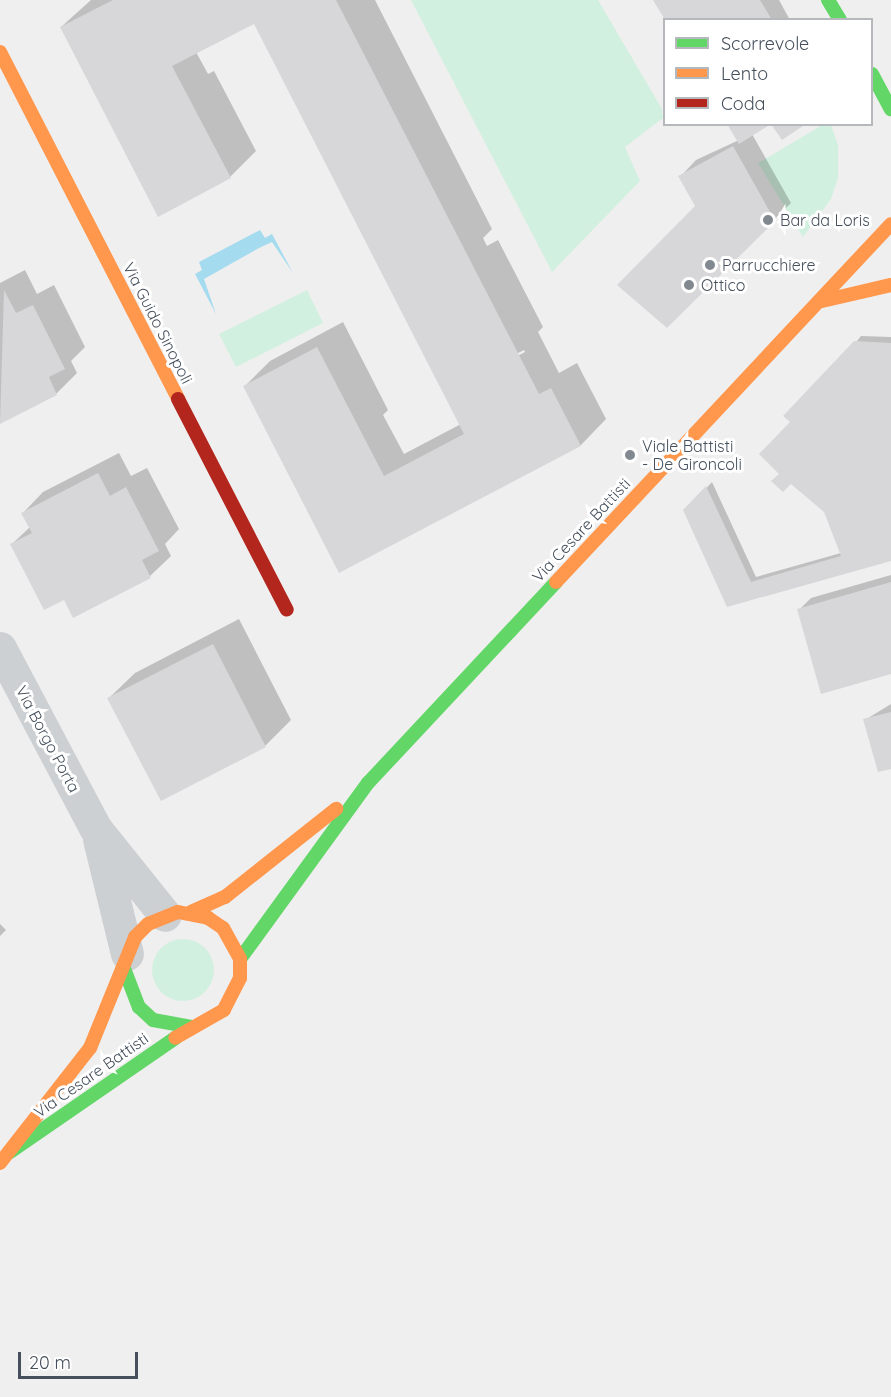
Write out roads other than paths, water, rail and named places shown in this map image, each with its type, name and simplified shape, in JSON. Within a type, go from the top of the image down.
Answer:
[{"type":"street","points":[[828,0],[839,18]]},
{"type":"street","name":"Via Guido Sinopoli","points":[[0,52],[287,610]]},
{"type":"street","points":[[873,76],[891,109]]},
{"type":"street","name":"Via Cesare Battisti","points":[[10,1152],[191,1027],[209,1021],[235,996],[240,959],[368,783],[822,301],[891,224]]},
{"type":"street","points":[[822,301],[891,285]]},
{"type":"street","name":"Via Borgo Porta","points":[[0,648],[96,829],[126,963]]},
{"type":"street","name":"Via Cesare Battisti","points":[[0,1163],[90,1048],[135,937],[178,914],[225,897],[368,783]]},
{"type":"street","name":"Via Borgo Porta","points":[[96,829],[178,914]]},
{"type":"street","points":[[178,914],[223,928],[240,959]]},
{"type":"street","name":"Via Cesare Battisti","points":[[126,963],[139,1007],[153,1020],[191,1027]]},
{"type":"water","points":[[260,230],[265,238],[272,234],[293,273],[272,242],[259,248],[204,279],[216,314],[195,274],[202,270],[199,262]]},
{"type":"place","name":"Bar da Loris","points":[[768,220]]},
{"type":"place","name":"Parrucchiere","points":[[710,265]]},
{"type":"place","name":"Ottico","points":[[689,285]]},
{"type":"place","name":"Viale Battisti - De Gironcoli","points":[[630,455]]}]
